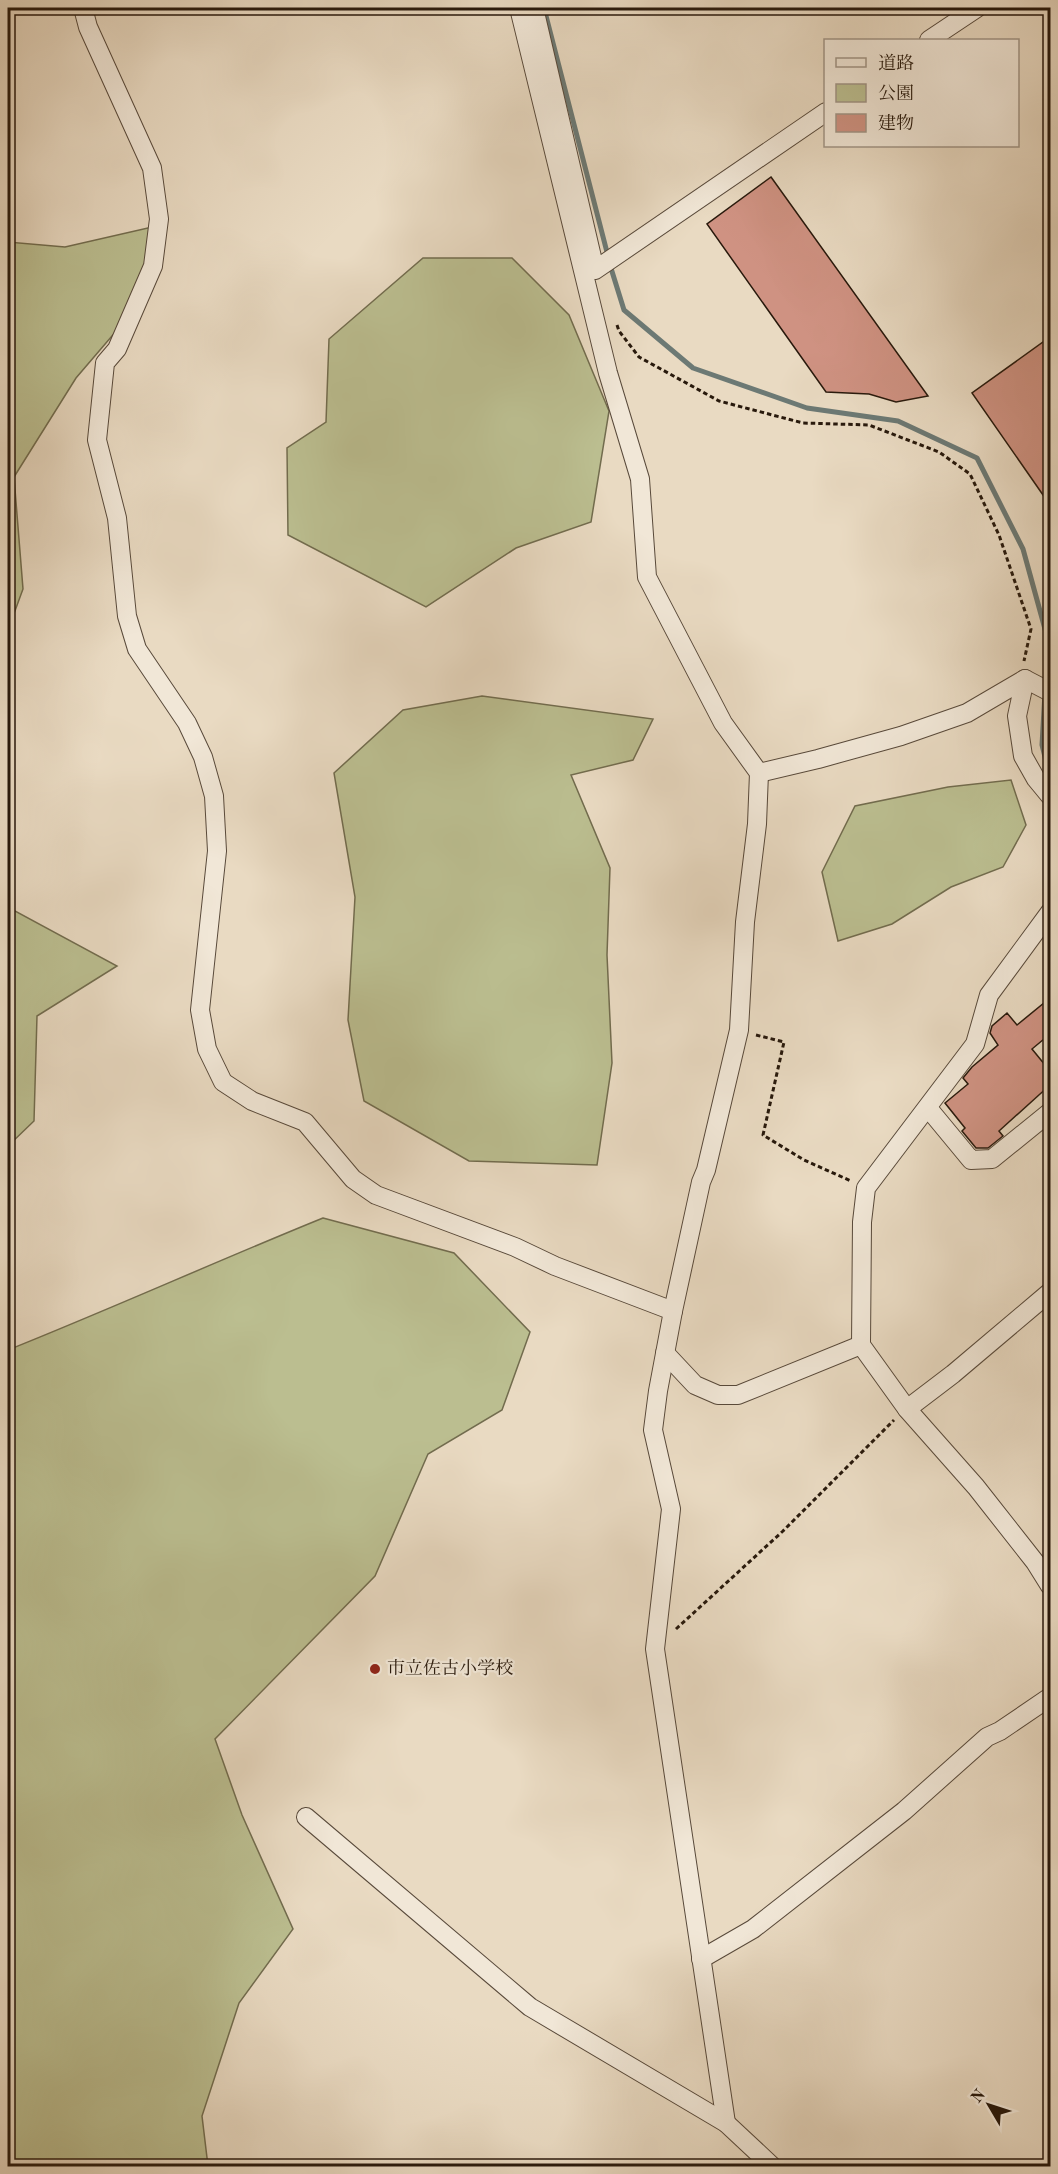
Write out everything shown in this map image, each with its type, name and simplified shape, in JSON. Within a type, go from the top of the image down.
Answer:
[{"type":"street","points":[[83,8],[88,27],[152,168],[159,219],[153,266],[117,349],[105,363],[97,440],[117,518],[127,616],[137,649],[187,723],[203,757],[214,796],[217,851],[200,1010],[207,1049],[223,1082],[252,1101],[305,1122],[353,1179],[376,1195],[515,1247],[555,1266],[673,1311]]},
{"type":"street","points":[[519,8],[608,373],[640,479],[647,577],[723,723],[759,773],[758,824],[746,922],[738,1030],[673,1311],[653,1430],[671,1509],[655,1648],[726,2123]]},
{"type":"street","points":[[534,8],[595,270],[824,113]]},
{"type":"street","points":[[930,39],[977,8]]},
{"type":"street","points":[[759,773],[849,751],[967,713],[1022,680]]},
{"type":"street","points":[[1022,680],[1050,692]]},
{"type":"street","points":[[1022,680],[1017,716],[1023,756],[1036,779],[1050,796]]},
{"type":"street","points":[[1050,912],[989,996],[975,1044],[866,1188],[862,1222],[861,1345],[907,1409],[976,1487],[1035,1562],[1050,1586]]},
{"type":"street","points":[[928,1107],[970,1160],[992,1159],[1050,1112]]},
{"type":"street","points":[[907,1409],[953,1374],[1050,1292]]},
{"type":"street","points":[[665,1353],[695,1385],[718,1395],[738,1395],[861,1345]]},
{"type":"street","points":[[701,1959],[753,1929],[904,1811],[987,1737],[1000,1731],[1050,1697]]},
{"type":"street","points":[[306,1817],[530,2007],[726,2123],[772,2166]]},
{"type":"path","points":[[615,321],[619,331],[639,357],[719,401],[803,423],[869,425],[939,452],[970,474],[999,535],[1031,629],[1022,680]]},
{"type":"path","points":[[738,1030],[784,1042],[763,1135],[804,1160],[866,1188]]},
{"type":"path","points":[[655,1648],[783,1531],[907,1409]]},
{"type":"green space","points":[[161,225],[136,308],[76,378],[14,477],[23,589],[8,630],[8,242],[65,247]]},
{"type":"green space","points":[[423,258],[512,258],[569,315],[609,411],[591,522],[516,548],[426,607],[288,535],[287,448],[326,422],[329,339]]},
{"type":"green space","points":[[482,696],[653,719],[633,760],[571,775],[610,868],[607,955],[612,1063],[597,1165],[469,1161],[364,1101],[348,1020],[355,897],[334,773],[403,710]]},
{"type":"green space","points":[[1011,780],[1026,825],[1003,867],[951,887],[892,924],[838,941],[822,872],[855,806],[948,787]]},
{"type":"green space","points":[[8,903],[13,910],[117,966],[37,1016],[34,1121],[8,1146]]},
{"type":"green space","points":[[323,1218],[454,1253],[530,1332],[502,1410],[428,1454],[375,1576],[215,1739],[242,1815],[293,1929],[239,2003],[202,2116],[208,2166],[8,2166],[8,1350]]},
{"type":"building","points":[[771,177],[928,396],[896,402],[869,394],[826,392],[707,224]]},
{"type":"building","points":[[1050,337],[1050,505],[972,393]]},
{"type":"building","points":[[1050,998],[1050,1034],[1032,1049],[1050,1071],[1050,1085],[999,1131],[1003,1136],[988,1148],[976,1148],[962,1131],[965,1128],[945,1103],[968,1084],[963,1078],[972,1067],[998,1045],[990,1033],[992,1026],[1007,1013],[1017,1025]]},
{"type":"waterway","points":[[544,8],[608,256]]},
{"type":"waterway","points":[[610,265],[624,310],[693,368],[807,408],[898,421],[977,458],[1023,549],[1048,640],[1042,745],[1050,777]]},
{"type":"place","name":"市立佐古小学校","points":[[375,1669]]}]
